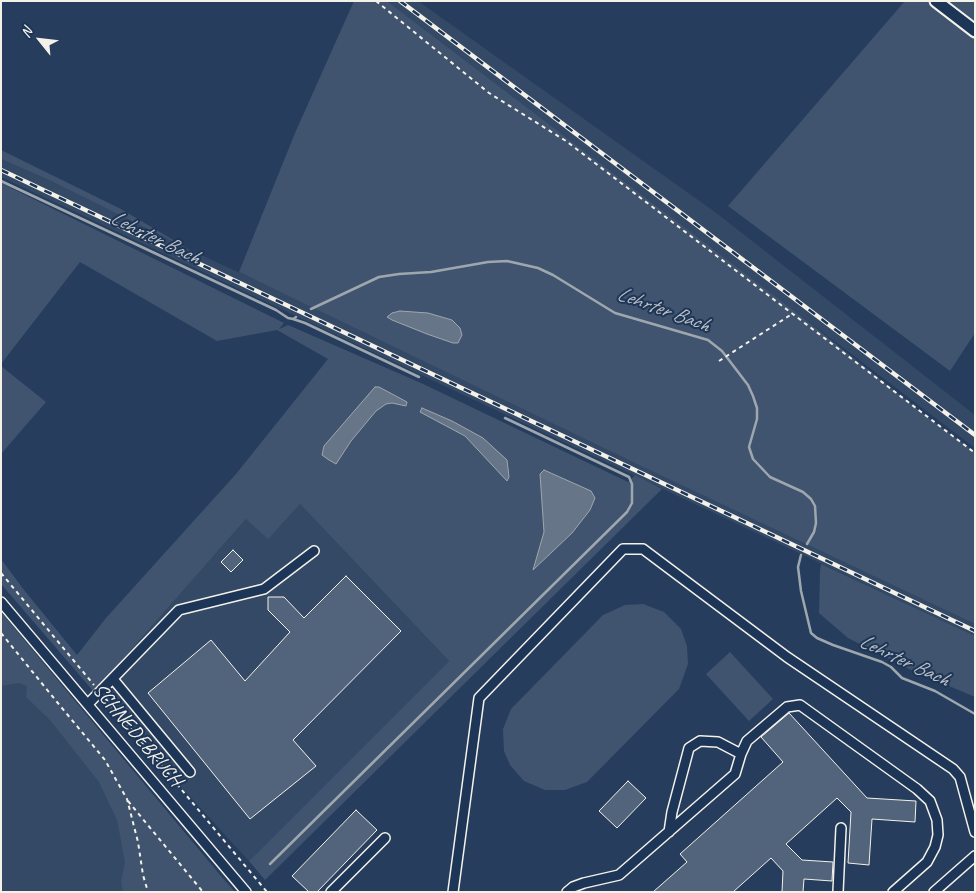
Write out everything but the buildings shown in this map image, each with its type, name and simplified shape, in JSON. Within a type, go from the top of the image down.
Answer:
[{"type":"main road","points":[[936,1],[975,31]]},
{"type":"street","points":[[453,892],[479,698],[624,549],[643,549],[787,657],[953,769],[960,777],[975,832]]},
{"type":"street","points":[[88,704],[179,610],[264,589],[314,551]]},
{"type":"street","name":"SCHNEDEBRUCH","points":[[1,602],[246,892]]},
{"type":"street","points":[[113,679],[190,772]]},
{"type":"street","points":[[567,892],[573,887],[584,883],[619,875],[735,774],[740,754],[747,741],[787,707],[800,705],[917,789],[930,801],[937,820],[938,835],[935,847],[926,862],[893,892]]},
{"type":"street","points":[[669,832],[672,812],[689,748],[700,741],[718,742],[740,754]]},
{"type":"street","points":[[838,892],[841,828]]},
{"type":"street","points":[[331,892],[385,838]]},
{"type":"street","points":[[934,892],[975,856]]},
{"type":"path","points":[[376,1],[489,92],[566,141],[975,454]]},
{"type":"path","points":[[719,361],[792,314]]},
{"type":"path","points":[[1,573],[267,892]]},
{"type":"path","points":[[1,633],[105,760],[126,800],[138,842],[142,875],[148,892]]},
{"type":"path","points":[[126,800],[203,892]]},
{"type":"shaded area","points":[[354,1],[387,1],[796,312],[931,420],[975,452],[975,624],[641,466],[239,272],[295,133]]},
{"type":"shaded area","points":[[387,1],[418,1],[715,212],[975,415],[975,448]]},
{"type":"shaded area","points":[[905,1],[975,1],[975,333],[950,371],[728,206]]},
{"type":"shaded area","points":[[1,150],[121,209],[190,250],[51,181],[1,159]]},
{"type":"shaded area","points":[[1,159],[51,181],[190,250],[297,299],[641,466],[975,624],[975,636],[1,177]]},
{"type":"shaded area","points":[[1,183],[284,323],[279,329],[288,325],[421,383],[628,482],[635,475],[662,489],[265,880],[249,861],[449,661],[300,504],[268,539],[246,519],[94,692],[1,584],[1,559],[77,655],[106,618],[236,474],[328,359],[277,330],[217,341],[80,262],[1,364]]},
{"type":"shaded area","points":[[400,311],[428,313],[452,320],[460,328],[462,335],[458,343],[453,343],[387,317],[392,313]]},
{"type":"shaded area","points":[[1,366],[46,402],[1,454]]},
{"type":"shaded area","points":[[375,387],[379,387],[407,402],[406,406],[392,403],[386,404],[376,411],[351,441],[336,464],[322,455],[324,446]]},
{"type":"shaded area","points":[[422,408],[452,421],[483,438],[507,460],[509,477],[507,481],[465,436],[420,412]]},
{"type":"shaded area","points":[[544,470],[591,491],[595,498],[590,510],[572,533],[533,570],[544,532],[540,474]]},
{"type":"shaded area","points":[[300,504],[449,661],[249,861],[94,692],[246,519]]},
{"type":"shaded area","points":[[821,564],[975,636],[975,697],[909,669],[848,638],[819,613]]},
{"type":"shaded area","points":[[643,604],[664,612],[681,629],[687,646],[688,664],[679,689],[587,782],[565,790],[545,790],[524,781],[510,765],[504,751],[503,729],[511,709],[603,615],[625,605]]},
{"type":"shaded area","points":[[1,612],[235,892],[123,892],[121,882],[125,862],[117,820],[99,782],[50,720],[26,697],[27,686],[19,683],[1,686]]},
{"type":"shaded area","points":[[1,625],[220,892],[1,892]]},
{"type":"shaded area","points":[[730,652],[773,699],[749,721],[706,674]]},
{"type":"waterway","name":"Lehrter Bach","points":[[1,181],[276,310],[288,318],[293,319],[296,317]]},
{"type":"waterway","name":"Lehrter Bach","points":[[311,309],[379,277],[507,261],[538,268],[553,275],[615,313],[708,340],[722,351],[748,385],[753,396],[757,408],[757,419],[749,447],[753,459],[770,477],[803,492],[811,499],[815,506],[816,523],[814,532],[807,544]]},
{"type":"waterway","points":[[293,319],[419,377]]},
{"type":"waterway","points":[[270,864],[627,512],[632,503],[632,484],[629,477],[505,418]]},
{"type":"waterway","name":"Lehrter Bach","points":[[801,555],[798,567],[801,591],[811,633],[817,638],[833,645],[882,662],[891,667],[902,678],[935,691],[975,714]]},
{"type":"railway","points":[[400,1],[975,435]]},
{"type":"railway","points":[[1,170],[975,631]]}]
